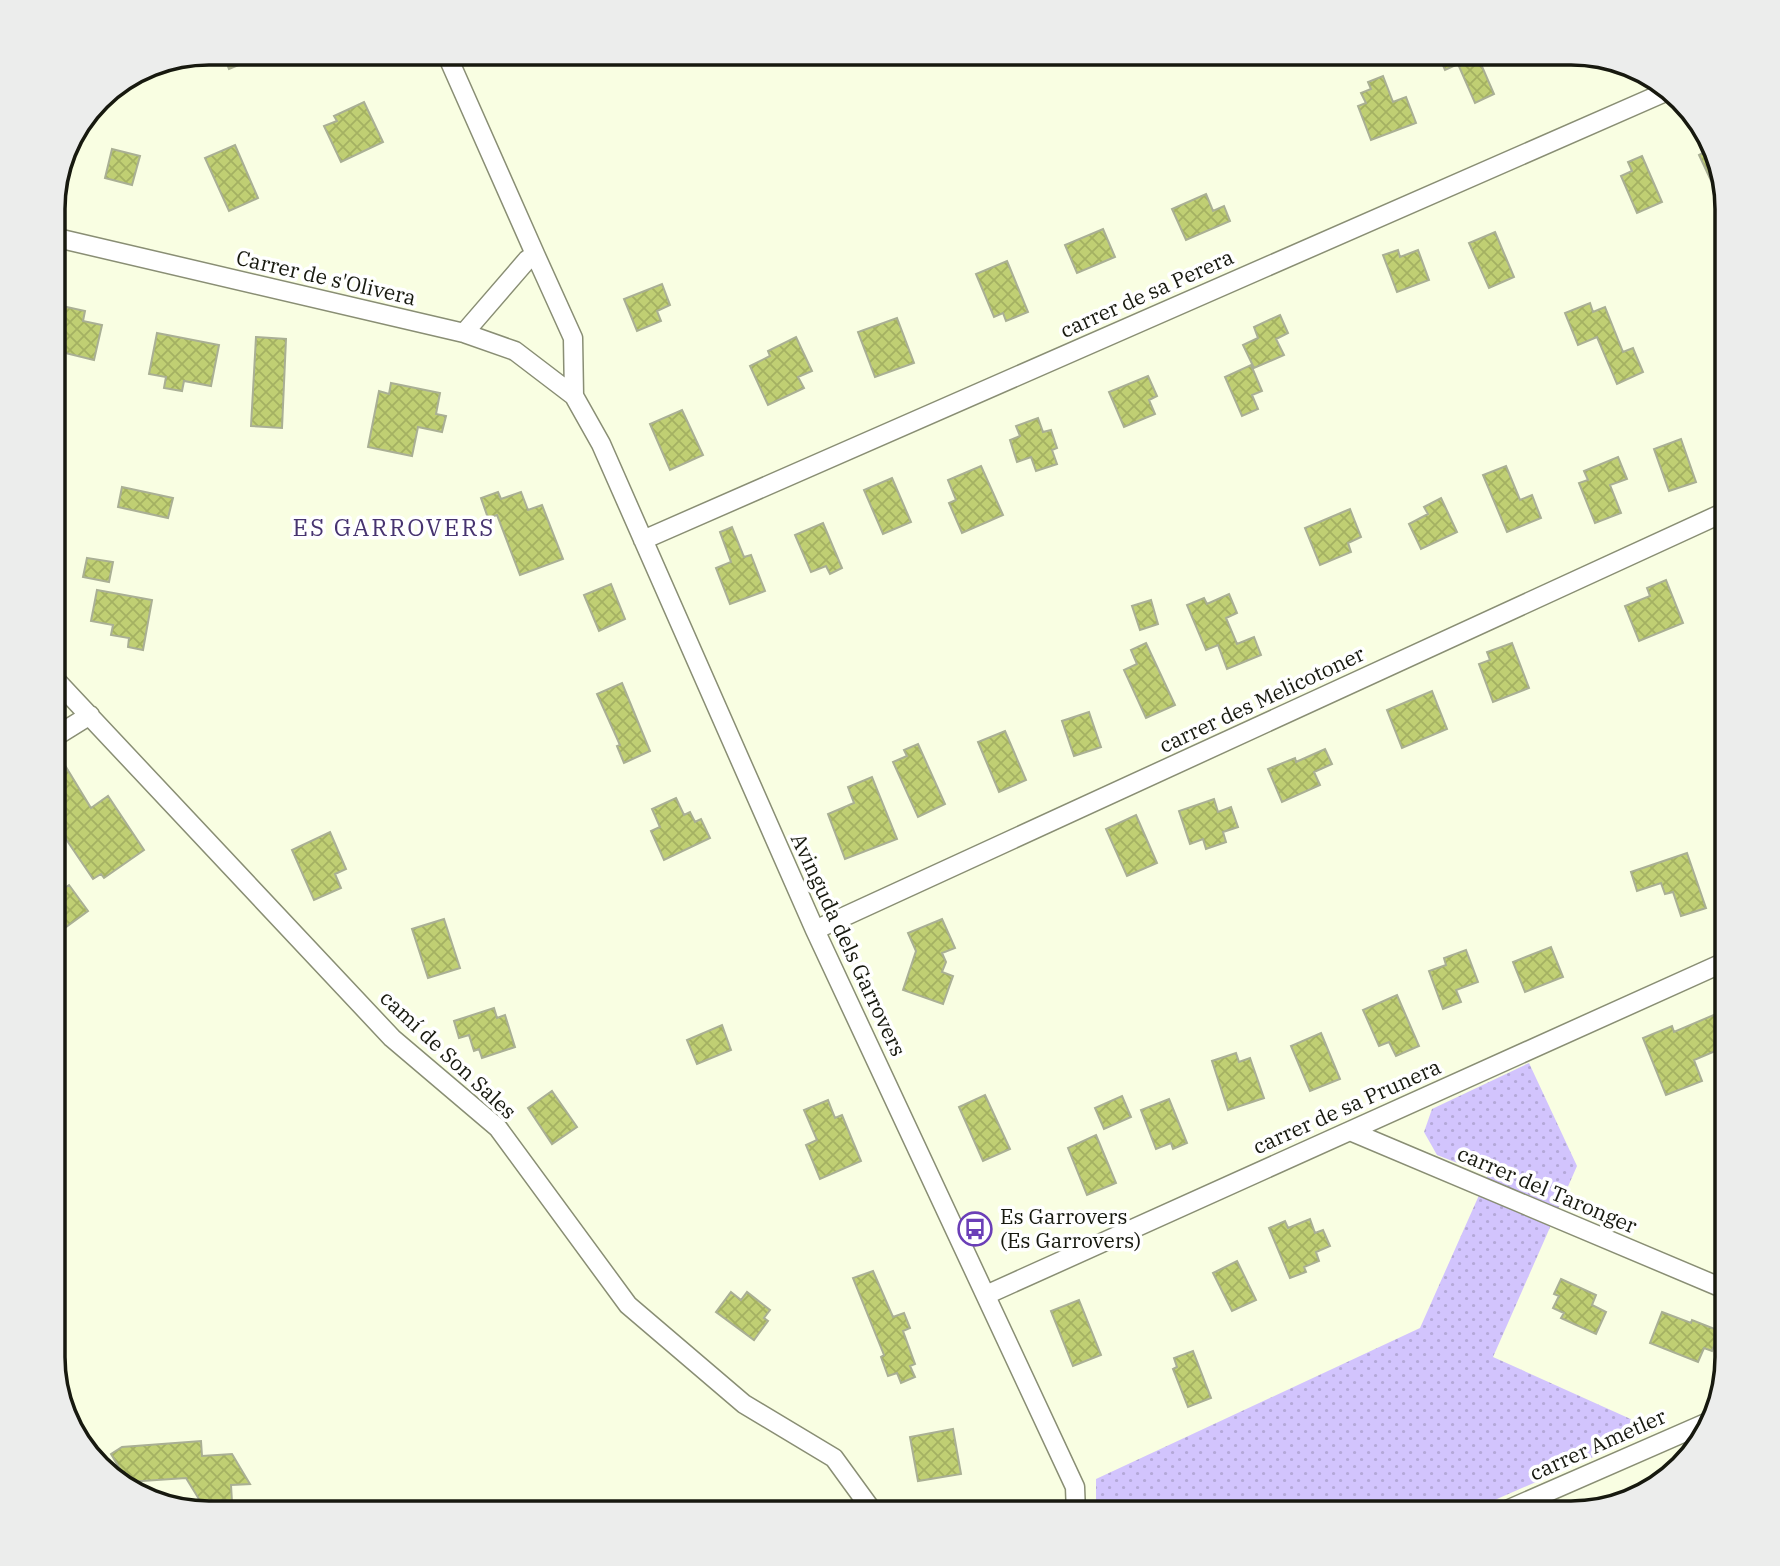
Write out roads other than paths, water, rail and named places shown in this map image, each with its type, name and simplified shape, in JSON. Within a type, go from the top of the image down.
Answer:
[{"type":"street","points":[[452,65],[573,338],[574,396]]},
{"type":"street","name":"carrer de sa Perera","points":[[643,540],[1660,95]]},
{"type":"street","name":"Carrer de s'Olivera","points":[[65,240],[464,333],[515,351],[574,396]]},
{"type":"street","points":[[464,333],[535,254]]},
{"type":"street","name":"Avinguda dels Garrovers","points":[[574,396],[601,444],[815,930],[1075,1487],[1076,1501]]},
{"type":"street","name":"carrer des Melicotoner","points":[[815,930],[1715,517]]},
{"type":"street","name":"camí de Son Sales","points":[[65,689],[392,1038],[498,1128],[628,1305],[744,1404],[834,1458],[865,1501]]},
{"type":"street","points":[[65,731],[90,715]]},
{"type":"street","name":"carrer de sa Prunera","points":[[986,1295],[1715,966]]},
{"type":"street","name":"carrer del Taronger","points":[[1350,1131],[1715,1285]]},
{"type":"street","name":"carrer Ametler","points":[[1529,1501],[1697,1427]]},
{"type":"place","name":"Es Garrovers (Es Garrovers)","points":[[975,1229]]},
{"type":"district","name":"ES GARROVERS","points":[[394,528]]}]
